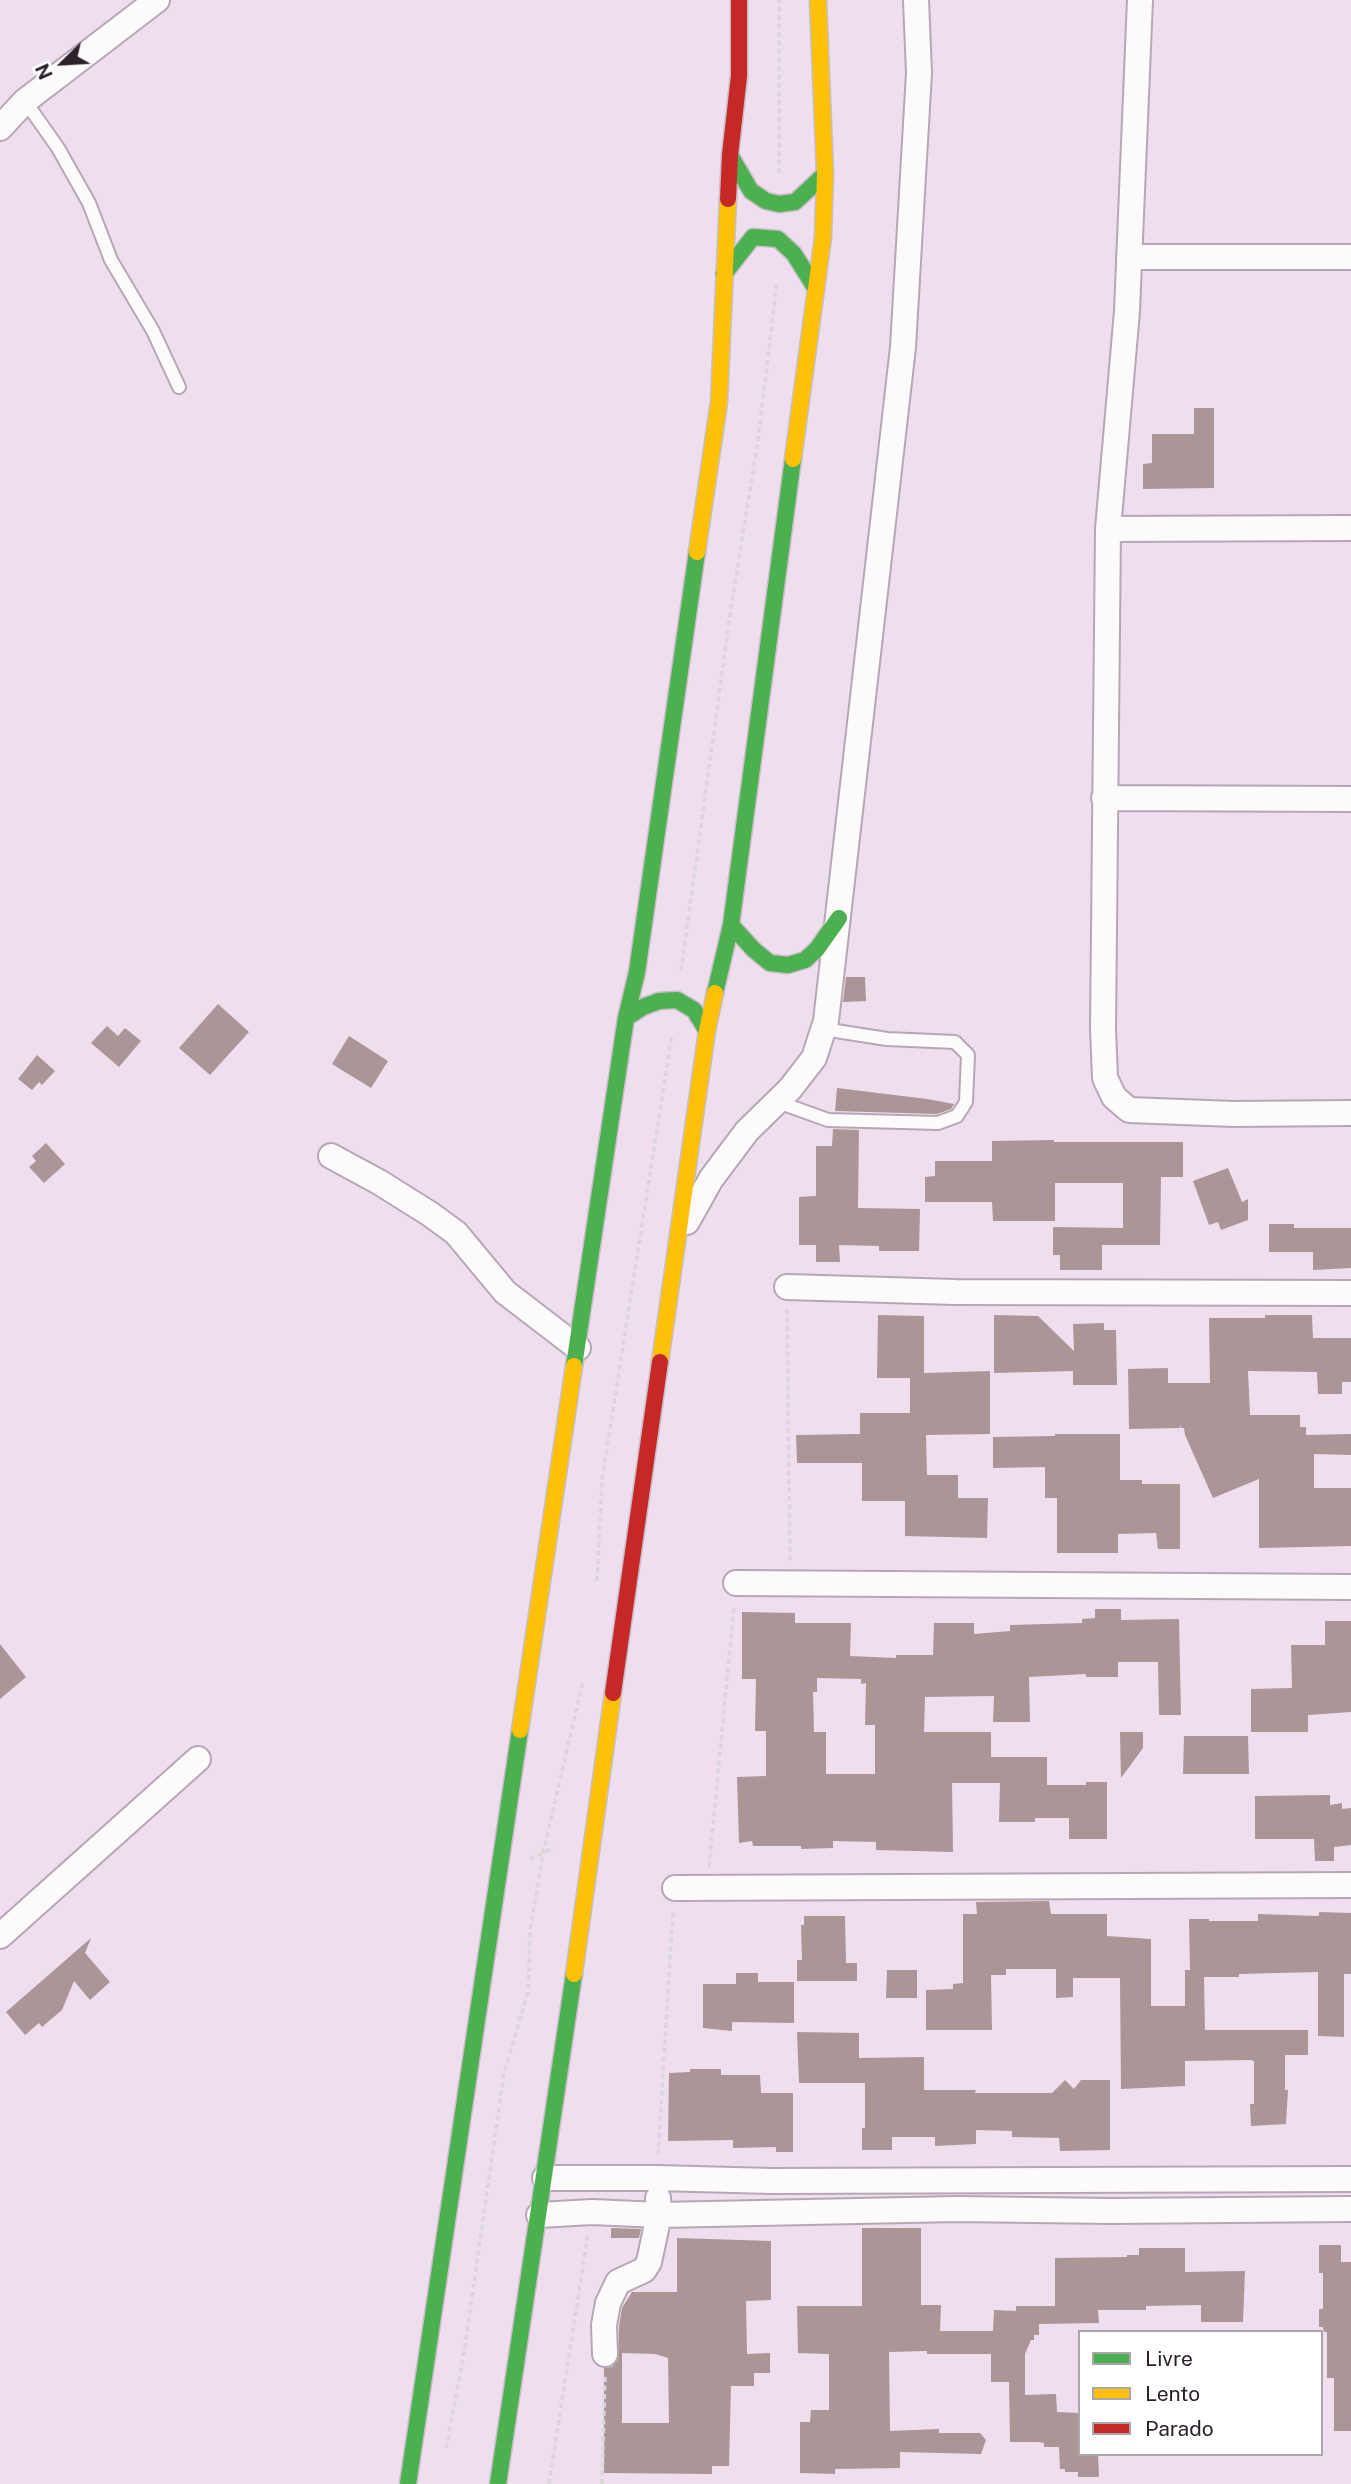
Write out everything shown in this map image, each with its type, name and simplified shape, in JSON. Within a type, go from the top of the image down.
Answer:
[{"type":"main road","points":[[408,2484],[626,1018],[636,972],[719,401],[730,155],[739,76],[739,0]]},
{"type":"main road","points":[[498,2484],[545,2178],[675,1243],[707,1031],[731,925],[823,237],[825,174],[818,0]]},
{"type":"main road","points":[[730,155],[751,191],[766,201],[779,204],[795,201],[825,174]]},
{"type":"main road","points":[[724,274],[753,237],[778,239],[794,254],[816,289]]},
{"type":"main road","points":[[731,925],[770,963],[788,965],[805,960],[817,949],[839,918]]},
{"type":"main road","points":[[626,1018],[659,1001],[677,1000],[694,1010],[707,1031]]},
{"type":"street","points":[[0,128],[26,101],[157,0]]},
{"type":"street","points":[[675,1243],[711,1179],[747,1131],[790,1090],[814,1058],[823,1029],[839,918],[903,347],[919,73],[916,0]]},
{"type":"street","points":[[1140,0],[1127,311],[1108,529],[1104,798],[1105,1078],[1114,1097],[1129,1110],[1234,1114],[1351,1113]]},
{"type":"street","points":[[1129,257],[1351,257]]},
{"type":"street","points":[[1108,529],[1351,528]]},
{"type":"street","points":[[1104,798],[1351,799]]},
{"type":"street","points":[[331,1156],[379,1182],[456,1233],[505,1292],[578,1348]]},
{"type":"street","points":[[787,1286],[955,1292],[1351,1293]]},
{"type":"street","points":[[737,1583],[1351,1587]]},
{"type":"street","points":[[0,1936],[198,1759]]},
{"type":"street","points":[[675,1888],[1351,1885]]},
{"type":"street","points":[[545,2178],[772,2182],[1351,2179]]},
{"type":"street","points":[[592,2212],[597,2178]]},
{"type":"street","points":[[606,2354],[604,2325],[608,2303],[618,2282],[644,2270],[649,2262],[659,2214],[657,2178]]},
{"type":"street","points":[[1110,2180],[1111,2211]]},
{"type":"street","points":[[539,2215],[592,2212],[659,2214],[957,2209],[1351,2209]]},
{"type":"lane","points":[[26,101],[58,148],[89,203],[111,260],[153,331],[179,387]]},
{"type":"lane","points":[[778,1102],[828,1120],[938,1123],[957,1116],[966,1101],[968,1055],[955,1042],[887,1039],[823,1029]]},
{"type":"path","points":[[779,0],[779,204]]},
{"type":"path","points":[[597,1585],[602,1480],[677,1000],[730,615],[758,440],[777,278]]},
{"type":"path","points":[[787,1286],[790,1584]]},
{"type":"path","points":[[708,1886],[737,1583]]},
{"type":"path","points":[[444,2458],[464,2353],[504,2073],[528,1992],[530,1931],[543,1853],[585,1670]]},
{"type":"path","points":[[657,2178],[675,1888]]},
{"type":"path","points":[[550,2484],[592,2212]]},
{"type":"path","points":[[602,2484],[606,2354]]},
{"type":"building","points":[[1194,408],[1214,408],[1214,488],[1143,489],[1143,464],[1152,463],[1152,434],[1194,434]]},
{"type":"building","points":[[846,977],[865,977],[866,1001],[843,1002]]},
{"type":"building","points":[[218,1004],[249,1032],[210,1075],[179,1048]]},
{"type":"building","points":[[107,1026],[118,1036],[125,1028],[141,1041],[119,1067],[91,1043]]},
{"type":"building","points":[[349,1036],[388,1061],[371,1088],[332,1064]]},
{"type":"building","points":[[37,1055],[55,1071],[42,1085],[39,1082],[32,1090],[18,1079]]},
{"type":"building","points":[[837,1088],[954,1104],[951,1109],[937,1114],[835,1111]]},
{"type":"building","points":[[833,1129],[859,1130],[858,1208],[920,1209],[919,1251],[879,1251],[879,1246],[839,1245],[840,1262],[816,1262],[816,1245],[799,1245],[799,1197],[816,1196],[816,1146],[832,1146]]},
{"type":"building","points":[[992,1141],[1183,1142],[1183,1177],[1161,1177],[1160,1245],[1102,1245],[1102,1270],[1060,1270],[1060,1255],[1053,1255],[1053,1227],[1123,1228],[1123,1183],[1055,1183],[1055,1221],[993,1221],[992,1202],[925,1202],[925,1177],[935,1176],[935,1161],[992,1161]]},
{"type":"building","points":[[46,1143],[65,1164],[44,1183],[29,1167],[36,1161],[32,1156]]},
{"type":"building","points":[[1228,1168],[1242,1202],[1248,1199],[1248,1220],[1221,1230],[1218,1222],[1209,1225],[1193,1181]]},
{"type":"building","points":[[1269,1224],[1294,1224],[1294,1228],[1351,1228],[1351,1268],[1313,1270],[1313,1252],[1269,1252]]},
{"type":"building","points":[[878,1315],[924,1316],[924,1373],[990,1371],[990,1434],[926,1435],[927,1475],[958,1475],[958,1498],[988,1498],[987,1538],[905,1536],[905,1501],[862,1501],[862,1463],[797,1463],[796,1435],[860,1434],[860,1413],[910,1413],[910,1378],[877,1378]]},
{"type":"building","points":[[994,1315],[1038,1316],[1074,1351],[1073,1324],[1104,1323],[1104,1330],[1116,1330],[1117,1385],[1073,1385],[1073,1371],[994,1373]]},
{"type":"building","points":[[1265,1315],[1312,1315],[1313,1338],[1351,1338],[1351,1382],[1342,1382],[1342,1394],[1318,1394],[1317,1372],[1248,1371],[1250,1415],[1300,1415],[1300,1427],[1306,1427],[1306,1435],[1351,1434],[1351,1455],[1314,1454],[1314,1488],[1351,1488],[1351,1546],[1259,1548],[1259,1479],[1213,1498],[1180,1424],[1180,1428],[1129,1429],[1128,1369],[1168,1368],[1168,1383],[1210,1383],[1209,1318],[1265,1318]]},
{"type":"building","points":[[1120,1434],[1120,1480],[1142,1480],[1142,1484],[1180,1484],[1180,1549],[1158,1549],[1156,1533],[1118,1534],[1118,1553],[1057,1553],[1057,1498],[1045,1498],[1045,1467],[993,1468],[993,1437]]},
{"type":"building","points":[[1095,1609],[1121,1609],[1121,1620],[1179,1619],[1181,1715],[1159,1715],[1158,1662],[1118,1662],[1118,1677],[1086,1677],[1086,1674],[1029,1677],[1030,1722],[993,1722],[994,1696],[925,1697],[924,1732],[991,1732],[991,1757],[1047,1757],[1047,1785],[1107,1782],[1107,1839],[1069,1839],[1069,1818],[999,1822],[1000,1783],[952,1783],[953,1852],[876,1850],[876,1842],[833,1841],[833,1848],[801,1849],[801,1846],[753,1846],[752,1841],[739,1843],[737,1777],[766,1776],[766,1731],[755,1731],[756,1679],[742,1679],[742,1612],[795,1613],[795,1623],[851,1623],[850,1656],[896,1658],[896,1655],[933,1655],[934,1623],[974,1623],[974,1634],[1010,1631],[1010,1625],[1082,1623],[1082,1619],[1095,1618]],"holes":[[[817,1678],[861,1679],[861,1684],[866,1683],[865,1725],[875,1725],[875,1774],[826,1774],[826,1732],[814,1732],[813,1692],[817,1692]]]},
{"type":"building","points":[[1325,1621],[1351,1621],[1351,1712],[1308,1715],[1308,1732],[1251,1732],[1251,1689],[1292,1688],[1291,1645],[1325,1645]]},
{"type":"building","points":[[0,1644],[26,1677],[0,1699]]},
{"type":"building","points":[[1120,1732],[1143,1732],[1143,1748],[1121,1778]]},
{"type":"building","points":[[1184,1736],[1248,1736],[1249,1774],[1183,1774]]},
{"type":"building","points":[[1330,1795],[1330,1805],[1342,1803],[1342,1809],[1351,1808],[1351,1845],[1334,1847],[1334,1861],[1315,1861],[1314,1839],[1255,1839],[1255,1796]]},
{"type":"building","points":[[1049,1901],[1051,1914],[1107,1914],[1107,1936],[1151,1939],[1151,2006],[1185,2006],[1185,1970],[1190,1970],[1189,1919],[1258,1921],[1258,1914],[1319,1916],[1319,1912],[1351,1913],[1351,1974],[1344,1974],[1344,2037],[1318,2036],[1318,1972],[1204,1977],[1205,2030],[1308,2030],[1308,2055],[1285,2055],[1285,2090],[1288,2090],[1286,2124],[1251,2126],[1254,2061],[1250,2060],[1185,2061],[1185,2086],[1121,2089],[1120,1978],[1073,1978],[1073,1997],[1056,1998],[1056,1969],[1006,1969],[1006,1975],[991,1975],[992,2030],[926,2030],[926,1990],[953,1989],[953,1984],[963,1983],[963,1914],[977,1914],[976,1902]]},
{"type":"building","points":[[804,1916],[845,1916],[846,1963],[857,1963],[857,1981],[797,1981],[797,1960],[802,1960],[801,1925],[804,1925]]},
{"type":"building","points":[[91,1938],[85,1953],[110,1982],[90,2000],[74,1981],[62,2010],[42,2027],[39,2023],[25,2035],[6,2012]]},
{"type":"building","points":[[887,1970],[917,1970],[917,1998],[886,1998]]},
{"type":"building","points":[[736,1973],[758,1973],[758,1982],[794,1982],[794,2023],[732,2022],[732,2031],[703,2028],[703,1984],[736,1984]]},
{"type":"building","points":[[797,2032],[859,2033],[859,2058],[924,2057],[924,2090],[1052,2093],[1065,2080],[1074,2089],[1081,2080],[1110,2080],[1110,2150],[1060,2151],[1059,2138],[1012,2137],[1012,2131],[976,2130],[976,2144],[935,2146],[935,2137],[892,2137],[892,2150],[862,2150],[865,2083],[799,2083]]},
{"type":"building","points":[[690,2069],[721,2069],[721,2075],[760,2075],[761,2093],[793,2093],[793,2152],[776,2152],[776,2147],[733,2148],[733,2140],[668,2141],[669,2073],[690,2072]]},
{"type":"building","points":[[611,2228],[641,2229],[639,2238],[611,2238]]},
{"type":"building","points":[[862,2228],[921,2228],[921,2305],[941,2305],[940,2331],[993,2331],[994,2310],[1016,2311],[1016,2306],[1055,2306],[1055,2258],[1127,2257],[1139,2255],[1139,2248],[1185,2248],[1185,2272],[1245,2271],[1243,2322],[1201,2322],[1201,2305],[1146,2306],[1146,2310],[1098,2310],[1099,2323],[1039,2324],[1039,2335],[1034,2335],[1034,2340],[1031,2340],[1025,2354],[1025,2395],[1056,2394],[1057,2412],[1078,2413],[1078,2456],[1098,2456],[1099,2477],[1078,2477],[1078,2472],[1065,2472],[1065,2469],[1060,2469],[1059,2447],[1044,2447],[1044,2443],[1038,2442],[1010,2442],[1009,2382],[991,2382],[991,2354],[927,2354],[927,2351],[889,2352],[890,2431],[939,2429],[939,2433],[980,2433],[986,2440],[981,2454],[900,2452],[900,2468],[835,2469],[835,2474],[800,2473],[800,2422],[810,2422],[811,2410],[829,2410],[829,2354],[798,2353],[797,2306],[862,2306]]},
{"type":"building","points":[[677,2238],[771,2241],[771,2300],[746,2301],[747,2354],[770,2353],[770,2373],[754,2373],[754,2386],[731,2386],[729,2466],[712,2466],[712,2474],[604,2473],[604,2368],[612,2367],[618,2360],[622,2308],[632,2292],[677,2292]],"holes":[[[622,2353],[655,2354],[668,2358],[669,2423],[622,2423]]]},
{"type":"building","points":[[1319,2245],[1341,2245],[1341,2262],[1351,2262],[1351,2431],[1334,2431],[1334,2378],[1327,2378],[1327,2332],[1324,2332],[1323,2327],[1319,2327],[1319,2309],[1323,2309],[1323,2273],[1319,2273]]},
{"type":"traffic: fast","points":[[730,155],[751,191],[766,201],[779,204],[795,202],[825,174]]},
{"type":"traffic: fast","points":[[724,274],[753,237],[778,239],[794,254],[816,289]]},
{"type":"traffic: fast","points":[[715,993],[731,925],[793,459]]},
{"type":"traffic: fast","points":[[574,1366],[626,1018],[637,972],[697,552]]},
{"type":"traffic: fast","points":[[731,925],[770,963],[788,965],[805,960],[817,949],[839,918]]},
{"type":"traffic: fast","points":[[626,1018],[659,1001],[677,1000],[694,1010],[707,1031]]},
{"type":"traffic: fast","points":[[408,2484],[520,1730]]},
{"type":"traffic: fast","points":[[498,2484],[574,1974]]},
{"type":"traffic: slow","points":[[793,459],[823,237],[825,174],[818,0]]},
{"type":"traffic: slow","points":[[697,552],[719,402],[728,199]]},
{"type":"traffic: slow","points":[[660,1362],[707,1031],[715,993]]},
{"type":"traffic: slow","points":[[520,1730],[574,1366]]},
{"type":"traffic: slow","points":[[574,1974],[613,1693]]},
{"type":"traffic: jam","points":[[728,199],[739,76],[739,0]]},
{"type":"traffic: jam","points":[[613,1693],[660,1362]]}]
